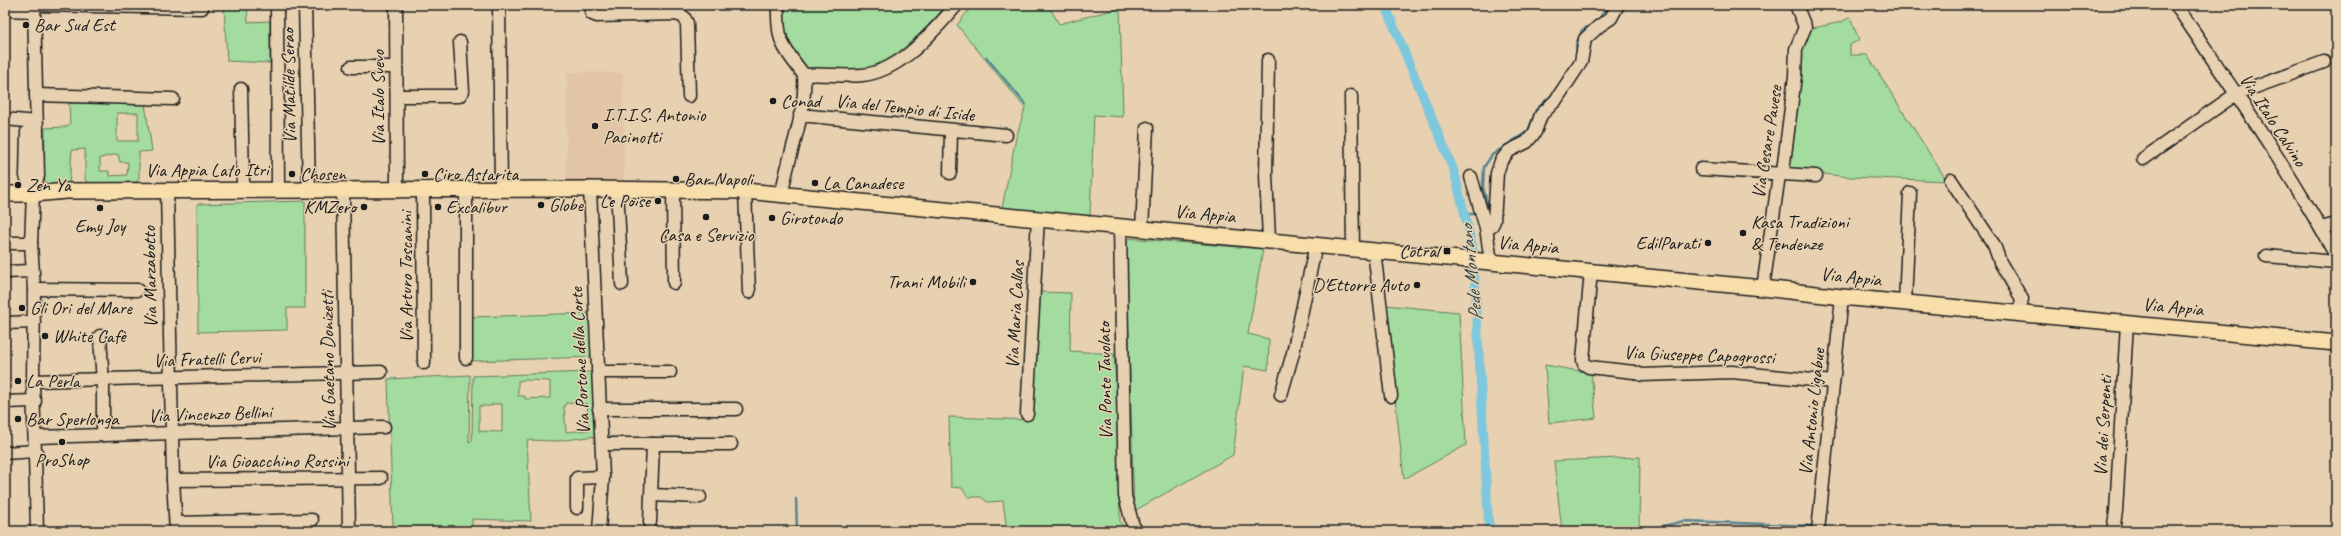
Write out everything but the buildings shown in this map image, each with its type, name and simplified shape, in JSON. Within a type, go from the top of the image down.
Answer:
[{"type":"main road","name":"Via Appia Lato Itri","points":[[5,194],[33,194],[67,191],[167,190],[717,190]]},
{"type":"main road","name":"Via Appia","points":[[717,190],[782,193],[1038,218],[1120,228],[1269,239],[1842,297],[2336,343]]},
{"type":"street","points":[[277,5],[278,190]]},
{"type":"street","name":"Via Matilde Serao","points":[[305,5],[309,190]]},
{"type":"street","name":"Via Italo Svevo","points":[[396,5],[397,191]]},
{"type":"street","points":[[499,5],[501,189]]},
{"type":"street","points":[[591,5],[592,14],[597,16],[676,14],[684,17],[687,23],[689,96]]},
{"type":"street","points":[[778,5],[777,30],[783,48],[804,75],[805,88],[782,193]]},
{"type":"street","points":[[804,75],[864,75],[882,70],[898,61],[924,40],[957,5]]},
{"type":"street","points":[[1486,228],[1491,227],[1494,221],[1497,173],[1501,161],[1509,151],[1527,142],[1535,132],[1541,115],[1556,100],[1581,62],[1585,39],[1599,26],[1611,18],[1618,5]]},
{"type":"street","name":"Via Cesare Pavese","points":[[1763,288],[1779,175],[1784,171],[1795,76],[1796,49],[1805,27],[1796,5]]},
{"type":"street","name":"Via Italo Calvino","points":[[2176,5],[2236,94],[2321,228],[2336,256]]},
{"type":"street","points":[[34,7],[38,176],[33,194],[31,243],[34,289],[33,382],[36,437],[37,531]]},
{"type":"street","points":[[5,10],[34,7],[202,8]]},
{"type":"street","points":[[397,96],[459,96],[463,91],[460,42]]},
{"type":"street","points":[[1268,60],[1266,175],[1269,239]]},
{"type":"street","points":[[2143,159],[2236,94],[2324,62]]},
{"type":"street","points":[[350,67],[396,67]]},
{"type":"street","points":[[241,89],[244,182],[242,190]]},
{"type":"street","points":[[36,95],[173,99]]},
{"type":"street","points":[[1351,96],[1353,248]]},
{"type":"street","name":"Via del Tempio di Iside","points":[[800,115],[1006,135]]},
{"type":"street","points":[[5,119],[36,122]]},
{"type":"street","points":[[1142,229],[1147,128]]},
{"type":"street","points":[[950,173],[951,130]]},
{"type":"street","points":[[1701,169],[1779,175],[1816,176]]},
{"type":"street","points":[[1471,176],[1486,228],[1490,262]]},
{"type":"street","points":[[1951,180],[1994,245],[2000,262],[2022,299],[2019,313]]},
{"type":"street","points":[[466,189],[466,358]]},
{"type":"street","name":"Via Portone della Corte","points":[[590,189],[603,477],[599,531]]},
{"type":"street","points":[[617,189],[622,284]]},
{"type":"street","name":"Via Marzabotto","points":[[167,190],[170,378],[176,527]]},
{"type":"street","name":"Via Gaetano Donizetti","points":[[343,190],[346,373],[350,479],[349,531]]},
{"type":"street","name":"Via Arturo Toscanini","points":[[423,190],[424,364]]},
{"type":"street","points":[[673,190],[674,283]]},
{"type":"street","points":[[745,191],[749,292]]},
{"type":"street","points":[[1905,303],[1910,193]]},
{"type":"street","name":"Via Maria Callas","points":[[1027,414],[1038,218]]},
{"type":"street","points":[[2321,228],[2336,224]]},
{"type":"street","name":"Via Ponte Tavolato","points":[[1120,228],[1125,496],[1133,526],[1137,531]]},
{"type":"street","points":[[5,243],[31,243]]},
{"type":"street","points":[[1282,395],[1293,353],[1316,244]]},
{"type":"street","points":[[1374,250],[1391,396]]},
{"type":"street","points":[[2266,256],[2336,262]]},
{"type":"street","name":"Via Giuseppe Capogrossi","points":[[1591,271],[1583,360],[1584,364],[1589,367],[1634,372],[1642,375],[1732,372],[1833,382]]},
{"type":"street","points":[[5,272],[32,272]]},
{"type":"street","points":[[34,289],[138,290]]},
{"type":"street","name":"Via Antonio Ligabue","points":[[1818,531],[1842,297]]},
{"type":"street","points":[[5,323],[34,322]]},
{"type":"street","name":"Via dei Serpenti","points":[[2113,531],[2116,511],[2127,323]]},
{"type":"street","points":[[100,336],[103,380],[103,435]]},
{"type":"street","name":"Via Fratelli Cervi","points":[[33,382],[381,372]]},
{"type":"street","points":[[598,372],[670,372]]},
{"type":"street","points":[[5,402],[35,401]]},
{"type":"street","points":[[600,409],[736,410]]},
{"type":"street","name":"Via Vincenzo Bellini","points":[[36,437],[384,427]]},
{"type":"street","points":[[602,444],[731,444]]},
{"type":"street","points":[[650,522],[653,444]]},
{"type":"street","points":[[5,453],[36,451]]},
{"type":"street","points":[[577,508],[577,478],[603,477]]},
{"type":"street","name":"Via Gioacchino Rossini","points":[[173,480],[381,478]]},
{"type":"street","points":[[651,495],[700,497]]},
{"type":"street","points":[[176,527],[312,520]]},
{"type":"shaded area","name":"I.T.I.S. Antonio Pacinotti","points":[[567,72],[623,73],[624,181],[566,182]]},
{"type":"green space","points":[[224,5],[247,5],[248,22],[270,21],[270,63],[227,61]]},
{"type":"green space","points":[[784,5],[947,5],[908,45],[886,61],[860,71],[842,73],[810,70],[794,56],[789,49],[784,34]]},
{"type":"green space","points":[[973,5],[1048,5],[1059,24],[1120,8],[1123,117],[1094,115],[1090,216],[1002,208],[1016,138],[1025,108],[957,25]]},
{"type":"green space","points":[[1850,17],[1859,40],[1850,45],[1850,55],[1867,55],[1947,181],[1850,177],[1786,170],[1799,48],[1808,29],[1842,22]]},
{"type":"green space","points":[[69,103],[145,104],[152,151],[139,152],[139,178],[137,182],[88,184],[85,179],[85,149],[72,150],[69,184],[48,184],[44,179],[45,128],[65,127],[70,124]],"holes":[[[117,113],[138,113],[138,141],[117,141]],[[118,154],[120,162],[128,162],[127,175],[109,176],[109,171],[100,171],[100,158]]]},
{"type":"green space","points":[[305,201],[305,308],[287,308],[287,330],[198,332],[197,204]]},
{"type":"green space","points":[[1126,238],[1263,249],[1248,334],[1269,339],[1268,370],[1244,366],[1233,455],[1134,511]]},
{"type":"green space","points":[[1039,292],[1071,293],[1070,351],[1114,354],[1119,424],[1120,522],[1127,531],[1007,531],[1003,501],[987,502],[981,497],[968,497],[962,488],[951,487],[949,417],[1032,420]]},
{"type":"green space","points":[[1385,305],[1459,312],[1466,445],[1404,479]]},
{"type":"green space","points":[[589,313],[593,357],[472,361],[472,317]]},
{"type":"green space","points":[[1545,365],[1591,373],[1596,418],[1549,423]]},
{"type":"green space","points":[[592,372],[597,436],[557,441],[527,440],[531,521],[472,519],[472,531],[393,529],[388,379],[470,375],[469,442],[472,441],[473,376]],"holes":[[[518,381],[550,381],[550,398],[525,399],[525,396],[518,396]],[[566,403],[587,404],[589,430],[566,432],[564,407]],[[492,404],[502,404],[502,432],[479,431],[479,406],[492,406]]]},
{"type":"green space","points":[[1640,457],[1639,531],[1562,531],[1554,461]]},
{"type":"waterway","name":"Pede Montano","points":[[1385,5],[1454,171],[1473,248],[1489,531]]},
{"type":"waterway","points":[[1600,18],[1608,5]]},
{"type":"waterway","points":[[1577,53],[1576,45],[1582,30],[1593,24]]},
{"type":"waterway","points":[[986,57],[1026,105]]},
{"type":"waterway","points":[[1489,211],[1483,187],[1484,167],[1492,155],[1528,131],[1536,110],[1550,97],[1563,79]]},
{"type":"waterway","points":[[1465,214],[1477,214]]},
{"type":"waterway","points":[[796,499],[797,531]]},
{"type":"waterway","points":[[1643,531],[1684,521],[1815,526]]},
{"type":"place","name":"Bar Sud Est","points":[[26,25]]},
{"type":"place","name":"Conad","points":[[773,101]]},
{"type":"place","name":"I.T.I.S. Antonio Pacinotti","points":[[595,126]]},
{"type":"place","name":"Chosen","points":[[292,174]]},
{"type":"place","name":"Ciro Astarita","points":[[425,174]]},
{"type":"place","name":"Bar Napoli","points":[[676,179]]},
{"type":"place","name":"La Canadese","points":[[815,183]]},
{"type":"place","name":"Zen Ya","points":[[18,185]]},
{"type":"place","name":"Le Poise","points":[[658,201]]},
{"type":"place","name":"Globe","points":[[541,205]]},
{"type":"place","name":"KMZero","points":[[364,207]]},
{"type":"place","name":"Excalibur","points":[[438,207]]},
{"type":"place","name":"Emy Joy","points":[[100,208]]},
{"type":"place","name":"Casa e Servizio","points":[[706,217]]},
{"type":"place","name":"Girotondo","points":[[772,218]]},
{"type":"place","name":"Kasa Tradizioni & Tendenze","points":[[1743,233]]},
{"type":"place","name":"EdilParati","points":[[1708,243]]},
{"type":"place","name":"Cotral","points":[[1447,251]]},
{"type":"place","name":"Trani Mobili","points":[[973,282]]},
{"type":"place","name":"D'Ettorre Auto","points":[[1417,285]]},
{"type":"place","name":"Gli Ori del Mare","points":[[22,308]]},
{"type":"place","name":"White Cafè","points":[[45,336]]},
{"type":"place","name":"La Perla","points":[[18,381]]},
{"type":"place","name":"Bar Sperlonga","points":[[18,419]]},
{"type":"place","name":"ProShop","points":[[62,442]]}]
